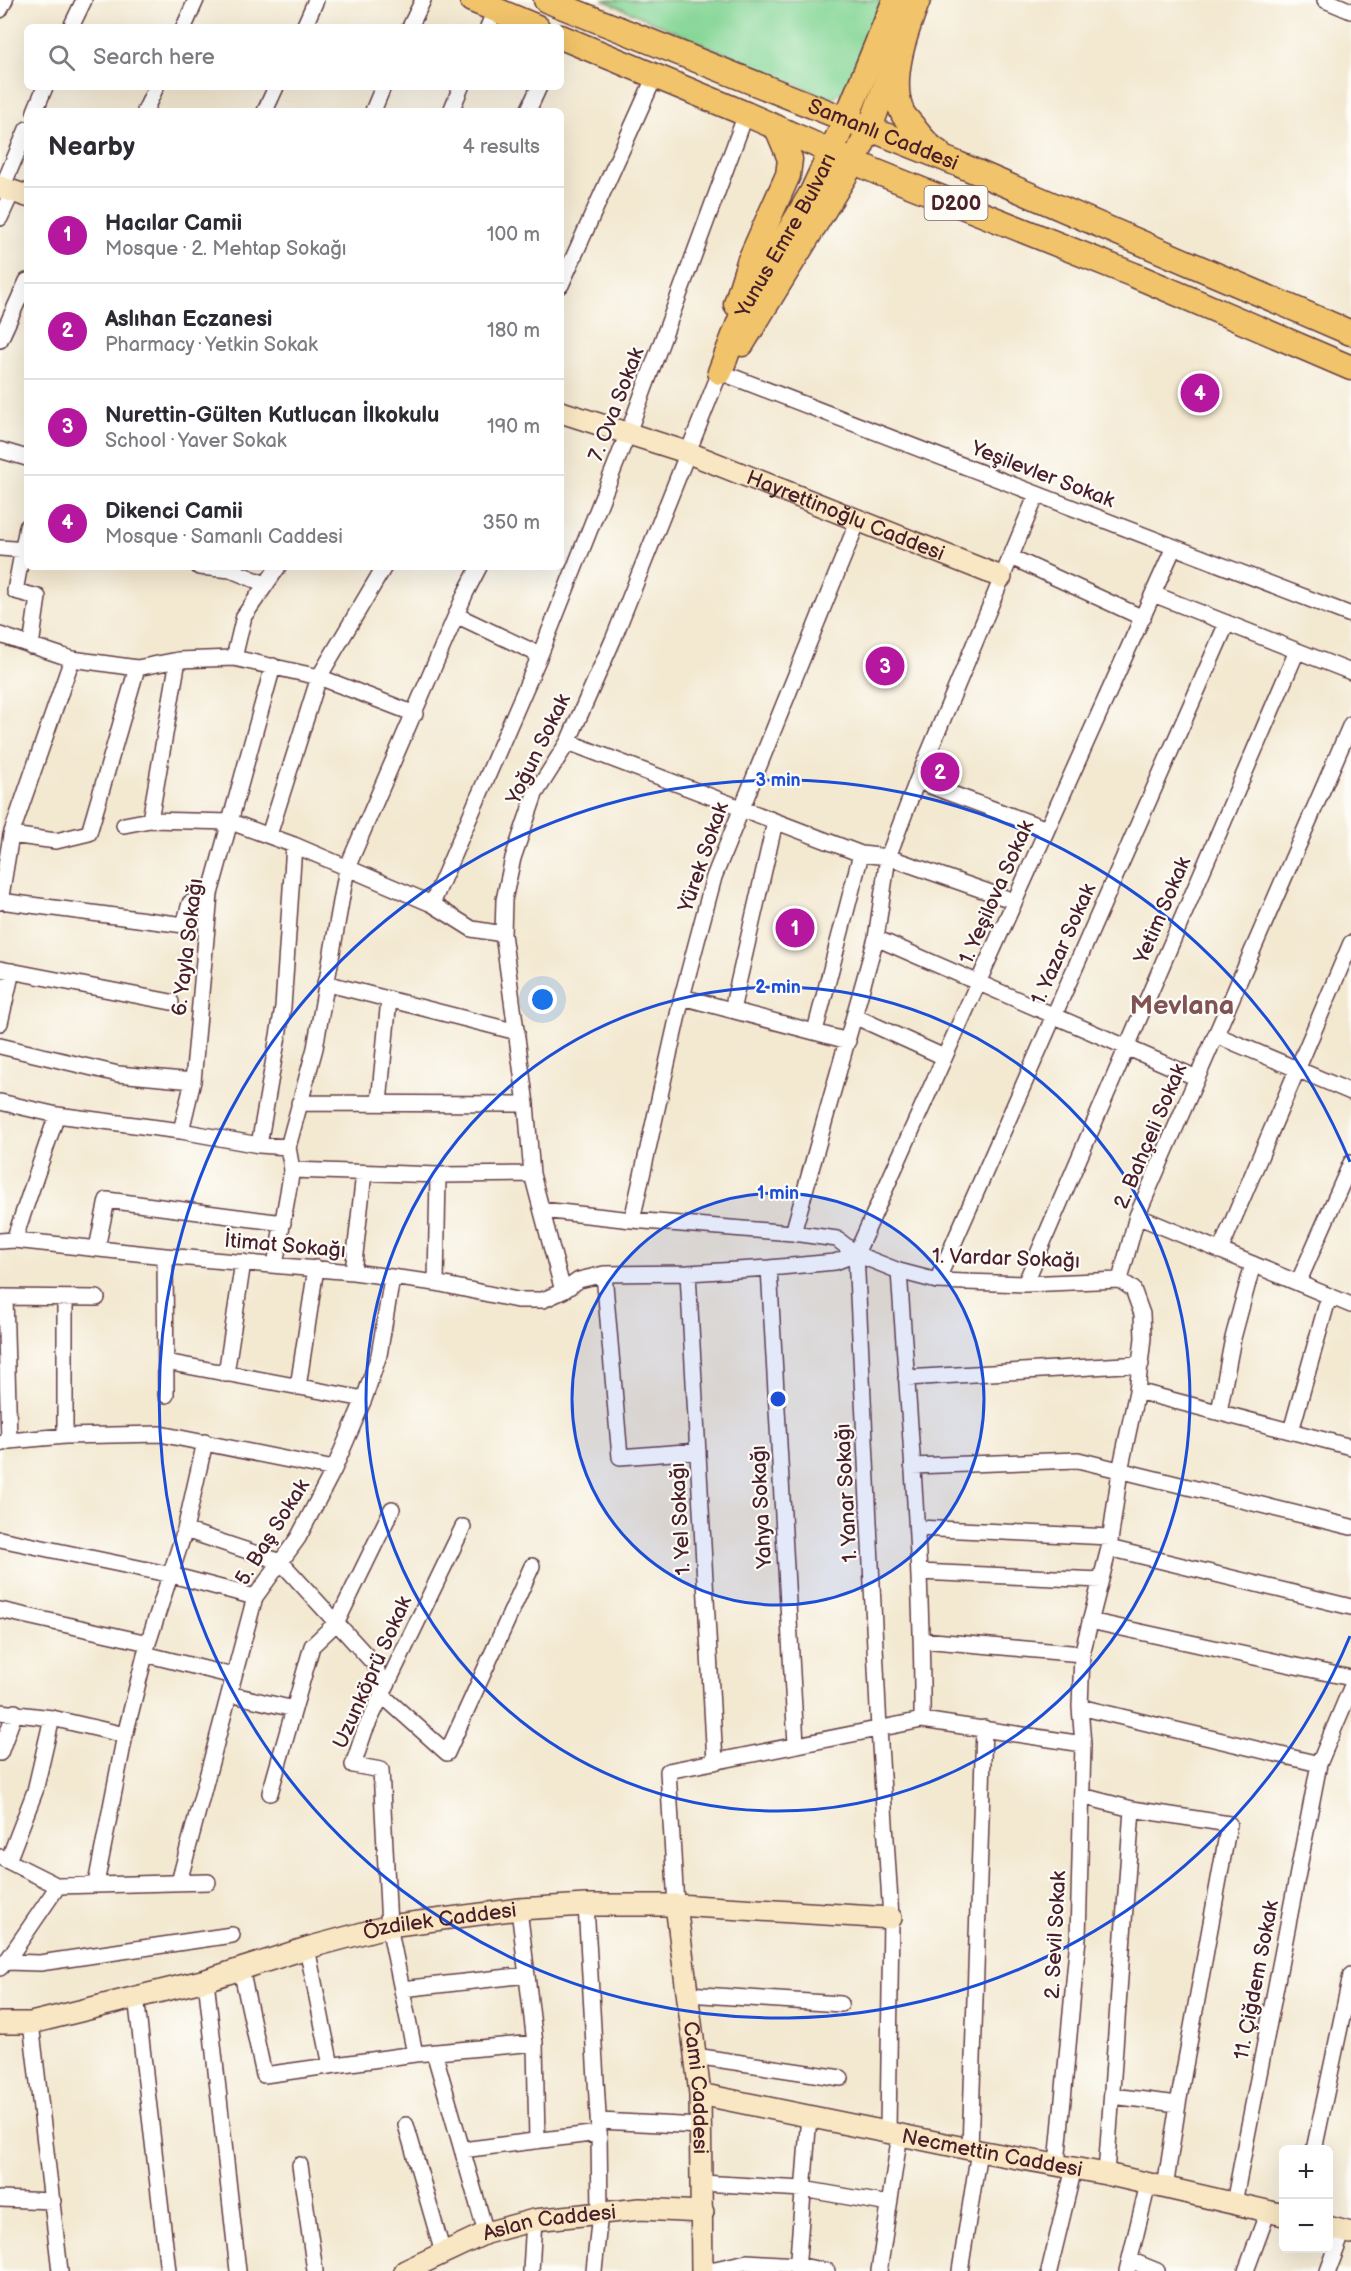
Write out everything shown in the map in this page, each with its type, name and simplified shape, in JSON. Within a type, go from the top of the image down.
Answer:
[{"type":"main road","points":[[472,0],[492,18],[522,24]]},
{"type":"main road","name":"Yunus Emre Bulvarı","points":[[724,361],[745,306],[812,192],[846,118],[895,0]]},
{"type":"main road","points":[[724,361],[749,336],[854,161],[870,128],[918,0]]},
{"type":"main road","name":"Samanlı Caddesi","points":[[554,2],[958,164],[1351,333]]},
{"type":"main road","points":[[906,29],[898,72],[898,91],[903,114],[928,146],[958,164]]},
{"type":"main road","name":"Samanlı Caddesi","points":[[564,38],[854,161],[1134,274],[1351,368]]},
{"type":"main road","points":[[724,361],[731,320],[743,279],[789,175],[790,159],[777,128]]},
{"type":"main road","points":[[564,413],[628,433]]},
{"type":"main road","name":"Hayrettinoğlu Caddesi","points":[[628,433],[689,453],[1001,577]]},
{"type":"main road","name":"Özdilek Caddesi","points":[[0,2023],[31,2023],[206,1980],[307,1948],[389,1926],[519,1909],[586,1905],[676,1905],[891,1918]]},
{"type":"main road","name":"Cami Caddesi","points":[[676,1905],[700,2094],[704,2271]]},
{"type":"main road","name":"Necmettin Caddesi","points":[[700,2094],[974,2150],[1106,2174],[1276,2213]]},
{"type":"main road","name":"Aslan Caddesi","points":[[405,2271],[486,2233],[534,2220],[640,2209],[703,2212]]},
{"type":"street","points":[[0,10],[5,0]]},
{"type":"street","points":[[72,24],[84,0]]},
{"type":"street","points":[[185,24],[196,0]]},
{"type":"street","points":[[305,24],[316,0]]},
{"type":"street","points":[[411,24],[423,0]]},
{"type":"street","points":[[1325,0],[1351,11]]},
{"type":"street","points":[[564,278],[655,76]]},
{"type":"street","points":[[36,108],[44,90]]},
{"type":"street","points":[[146,108],[155,90]]},
{"type":"street","points":[[266,108],[275,90]]},
{"type":"street","points":[[374,108],[382,90]]},
{"type":"street","points":[[452,108],[460,90]]},
{"type":"street","points":[[529,108],[537,90]]},
{"type":"street","name":"7. Ova Sokak","points":[[432,904],[540,655],[628,433],[746,114]]},
{"type":"street","points":[[0,218],[24,140]]},
{"type":"street","points":[[0,340],[24,288]]},
{"type":"street","name":"Yoğun Sokak","points":[[563,1291],[532,1174],[526,1104],[503,934],[504,900],[513,858],[535,794],[568,742],[613,640],[724,361]]},
{"type":"street","name":"Yeşilevler Sokak","points":[[724,361],[1037,494],[1351,615]]},
{"type":"street","points":[[0,450],[24,457]]},
{"type":"street","points":[[794,1233],[876,938],[888,856],[1037,494]]},
{"type":"street","name":"Yürek Sokak","points":[[632,1220],[682,997],[714,877],[858,521]]},
{"type":"street","name":"1. Yeşilova Sokak","points":[[856,1254],[1174,547]]},
{"type":"street","points":[[0,548],[24,550],[15,591],[38,597],[31,646]]},
{"type":"street","points":[[1011,557],[1143,618]]},
{"type":"street","points":[[231,570],[265,584]]},
{"type":"street","points":[[234,658],[244,616],[276,570]]},
{"type":"street","points":[[269,835],[319,677],[382,570]]},
{"type":"street","points":[[275,1265],[292,1170],[288,1147],[315,1048],[347,868],[477,570]]},
{"type":"street","points":[[1153,594],[1351,672]]},
{"type":"street","points":[[456,615],[540,655]]},
{"type":"street","name":"1. Yazar Sokak","points":[[937,1281],[1227,623]]},
{"type":"street","points":[[0,635],[72,659],[137,668],[178,660],[234,658],[319,677],[415,714]]},
{"type":"street","name":"Yetim Sokak","points":[[1025,1284],[1297,651]]},
{"type":"street","points":[[72,659],[11,835],[3,865],[0,902],[184,925],[190,903],[210,894]]},
{"type":"street","points":[[150,820],[178,660]]},
{"type":"street","name":"6. Yayla Sokağı","points":[[181,1131],[193,1081],[210,894],[273,666]]},
{"type":"street","points":[[11,835],[56,841],[89,833],[137,668]]},
{"type":"street","name":"2. Bahçeli Sokak","points":[[1120,1280],[1137,1216],[1351,724]]},
{"type":"street","points":[[568,742],[861,854],[888,856],[1014,902]]},
{"type":"street","points":[[917,781],[1047,829]]},
{"type":"street","points":[[124,825],[150,820],[231,822],[294,845],[432,904],[472,929],[503,934]]},
{"type":"street","points":[[732,1010],[775,822]]},
{"type":"street","points":[[259,1145],[283,1007],[294,845]]},
{"type":"street","points":[[815,1031],[861,854]]},
{"type":"street","points":[[876,938],[1197,1078]]},
{"type":"street","points":[[1220,1251],[1351,943]]},
{"type":"street","points":[[0,1023],[6,970],[171,1002]]},
{"type":"street","points":[[325,983],[517,1032]]},
{"type":"street","points":[[682,997],[848,1041]]},
{"type":"street","points":[[379,1103],[389,999]]},
{"type":"street","points":[[854,1016],[944,1057]]},
{"type":"street","points":[[1216,1035],[1351,1092]]},
{"type":"street","points":[[0,1046],[118,1074],[193,1081]]},
{"type":"street","points":[[0,1102],[57,1115],[181,1131],[259,1145],[288,1147]]},
{"type":"street","points":[[299,1103],[526,1104]]},
{"type":"street","points":[[7,1240],[57,1115]]},
{"type":"street","points":[[1298,1283],[1351,1163]]},
{"type":"street","points":[[292,1170],[438,1175],[532,1174]]},
{"type":"street","points":[[353,1272],[364,1173]]},
{"type":"street","points":[[435,1283],[438,1175]]},
{"type":"street","points":[[97,1248],[107,1200],[283,1223]]},
{"type":"street","name":"1. Vardar Sokağı","points":[[542,1210],[837,1239],[856,1254],[899,1271],[937,1281],[1025,1284],[1120,1280]]},
{"type":"street","points":[[1137,1216],[1351,1305]]},
{"type":"street","name":"İtimat Sokağı","points":[[7,1240],[353,1272],[435,1283],[517,1299],[543,1300],[563,1291],[579,1280],[604,1274],[688,1273],[769,1268],[836,1262],[856,1254]]},
{"type":"street","name":"1. Yanar Sokağı","points":[[856,1254],[879,1729],[891,1918],[894,2133],[889,2204],[879,2271]]},
{"type":"street","points":[[165,1256],[166,1395]]},
{"type":"street","points":[[226,1374],[243,1262]]},
{"type":"street","points":[[1219,1412],[1233,1338],[1252,1264]]},
{"type":"street","points":[[298,1387],[316,1268]]},
{"type":"street","name":"Yahya Sokağı","points":[[769,1268],[796,1744]]},
{"type":"street","points":[[899,1271],[917,1528],[922,1640],[922,1720]]},
{"type":"street","name":"1. Yel Sokağı","points":[[688,1273],[715,1762]]},
{"type":"street","points":[[604,1274],[620,1457],[698,1451]]},
{"type":"street","name":"5. Baş Sokak","points":[[179,1882],[255,1597],[298,1538],[334,1469],[364,1399],[379,1355],[392,1278]]},
{"type":"street","points":[[1120,1280],[1133,1289],[1142,1314],[1141,1364],[1120,1471],[1110,1543],[1082,1654],[1080,1707],[1319,1764]]},
{"type":"street","points":[[1291,1431],[1329,1296]]},
{"type":"street","points":[[97,1298],[2,1297],[4,1442],[65,1436],[160,1434],[334,1469]]},
{"type":"street","points":[[65,1298],[65,1436]]},
{"type":"street","points":[[166,1362],[364,1399]]},
{"type":"street","points":[[906,1378],[1141,1364]]},
{"type":"street","points":[[1137,1390],[1351,1447]]},
{"type":"street","points":[[96,1884],[125,1735],[147,1649],[185,1530],[205,1442]]},
{"type":"street","points":[[912,1466],[1078,1460],[1351,1527]]},
{"type":"street","points":[[270,1793],[312,1646],[337,1622],[392,1509]]},
{"type":"street","name":"Uzunköprü Sokak","points":[[389,1926],[381,1770],[353,1765],[382,1695],[463,1527]]},
{"type":"street","points":[[917,1528],[1110,1543],[1351,1606]]},
{"type":"street","points":[[185,1530],[281,1562],[376,1666],[382,1695],[447,1753],[532,1566]]},
{"type":"street","points":[[0,1539],[172,1575],[255,1597]]},
{"type":"street","points":[[919,1572],[1101,1580]]},
{"type":"street","points":[[0,1610],[147,1649],[233,1676]]},
{"type":"street","points":[[1090,1621],[1351,1678]]},
{"type":"street","points":[[922,1640],[1082,1654]]},
{"type":"street","name":"11. Çiğdem Sokak","points":[[1234,2203],[1319,1764],[1351,1688]]},
{"type":"street","points":[[229,1694],[294,1709]]},
{"type":"street","name":"2. Sevil Sokak","points":[[1049,2271],[1066,2166],[1078,1938],[1083,1744],[1080,1707]]},
{"type":"street","points":[[0,1753],[7,1712],[52,1718],[125,1735]]},
{"type":"street","points":[[52,1718],[35,1791],[4,1859],[58,1886],[208,1882]]},
{"type":"street","points":[[676,1905],[668,1771],[922,1720],[1083,1744]]},
{"type":"street","points":[[960,2271],[974,2150],[984,1728]]},
{"type":"street","points":[[1082,1796],[1132,1809],[1229,1824],[1178,2104],[1156,2186],[1129,2266],[1157,2271]]},
{"type":"street","points":[[1106,2174],[1132,1809]]},
{"type":"street","points":[[3,1965],[58,1886]]},
{"type":"street","points":[[586,1905],[599,2127],[600,2213],[594,2271]]},
{"type":"street","points":[[519,1909],[535,2043],[537,2140]]},
{"type":"street","points":[[389,1926],[415,2054]]},
{"type":"street","points":[[3,1965],[40,1964],[232,1935]]},
{"type":"street","points":[[307,1948],[331,2066]]},
{"type":"street","points":[[241,1969],[264,2076],[415,2054],[535,2043]]},
{"type":"street","points":[[402,1989],[527,1975]]},
{"type":"street","points":[[1315,2145],[1351,1975]]},
{"type":"street","points":[[206,1980],[238,2271]]},
{"type":"street","points":[[687,1994],[841,2004]]},
{"type":"street","points":[[136,1996],[168,2271]]},
{"type":"street","points":[[31,2023],[60,2271]]},
{"type":"street","points":[[434,2052],[486,2233]]},
{"type":"street","points":[[695,2056],[841,2078]]},
{"type":"street","points":[[1112,2096],[1178,2104]]},
{"type":"street","points":[[797,2268],[809,2115]]},
{"type":"street","points":[[406,2125],[443,2253]]},
{"type":"street","points":[[462,2150],[537,2140],[599,2127],[701,2126]]},
{"type":"street","points":[[300,2165],[315,2271]]},
{"type":"street","points":[[702,2183],[803,2189],[889,2204]]},
{"type":"street","points":[[0,2199],[53,2201]]},
{"type":"street","points":[[1246,2271],[1276,2213]]},
{"type":"street","points":[[531,2271],[534,2220]]},
{"type":"street","points":[[1328,2271],[1341,2230]]},
{"type":"street","points":[[704,2271],[747,2262],[827,2271]]},
{"type":"green space","points":[[603,0],[882,0],[848,87],[831,100]]},
{"type":"place","name":"Dikenci Camii","points":[[1200,393]]},
{"type":"place","name":"Nurettin-Gülten Kutlucan İlkokulu","points":[[885,666]]},
{"type":"place","name":"Aslıhan Eczanesi","points":[[940,772]]},
{"type":"place","name":"Hacılar Camii","points":[[795,928]]},
{"type":"district","name":"Mevlana","points":[[1182,1005]]}]
